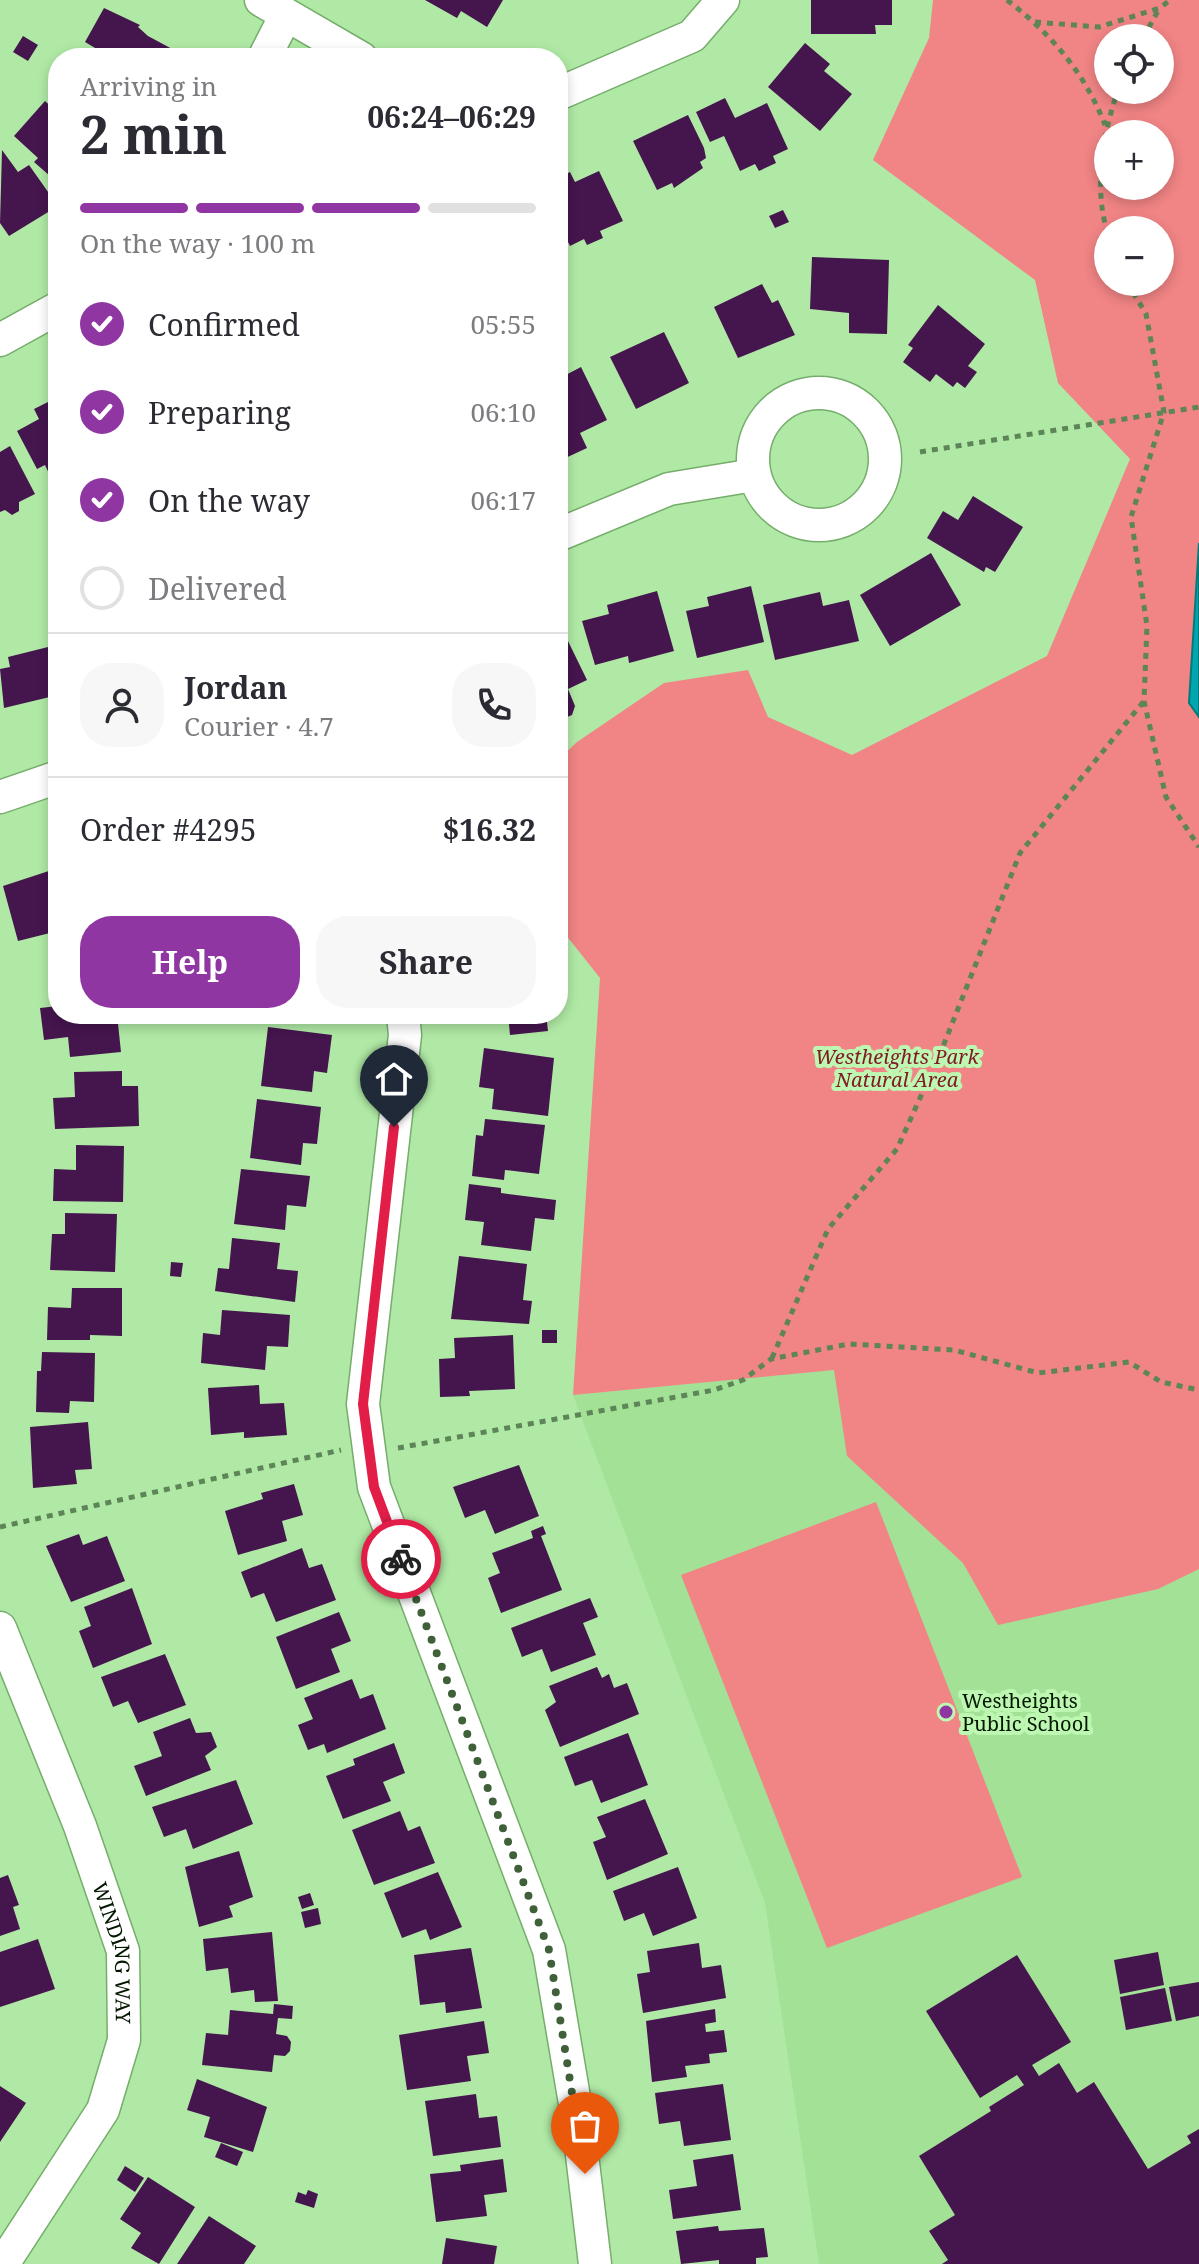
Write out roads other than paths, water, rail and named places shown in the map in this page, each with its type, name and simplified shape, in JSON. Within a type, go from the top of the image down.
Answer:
[{"type":"street","points":[[568,90],[692,36],[723,0]]},
{"type":"street","points":[[266,48],[273,8],[343,48]]},
{"type":"street","points":[[0,340],[48,314]]},
{"type":"street","points":[[819,391],[839,394],[860,405],[879,428],[887,457],[881,486],[868,505],[849,519],[835,524],[797,522],[777,511],[764,497],[754,475],[753,450],[759,428],[781,403],[796,395],[819,391]]},
{"type":"street","points":[[568,531],[669,489],[754,475]]},
{"type":"street","points":[[0,797],[48,780]]},
{"type":"street","points":[[404,1024],[363,1404],[366,1449],[374,1487],[549,1950],[578,2121],[595,2264]]},
{"type":"street","name":"WINDING WAY","points":[[0,1628],[80,1826],[123,1951],[124,2040],[103,2110],[3,2264]]},
{"type":"water","points":[[1199,543],[1199,717],[1189,703]]},
{"type":"place","name":"Westheights Public School","points":[[946,1712]]},
{"type":"park label","name":"Westheights Park Natural Area","points":[[897,1068]]}]
